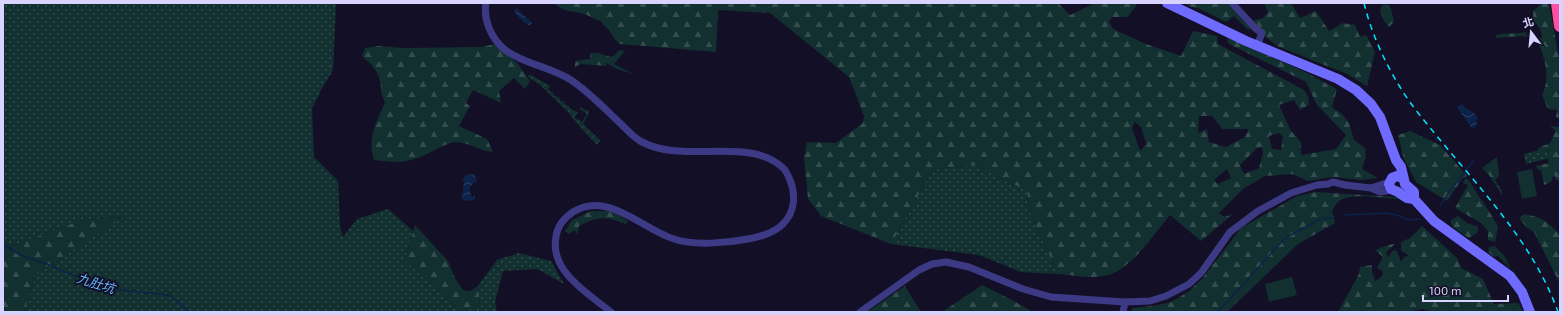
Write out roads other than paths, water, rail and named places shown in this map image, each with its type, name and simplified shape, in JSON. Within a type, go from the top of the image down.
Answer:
[{"type":"highway","points":[[1558,11],[1560,26]]},
{"type":"main road","points":[[1167,3],[1195,18],[1257,46],[1338,79],[1356,90],[1371,104],[1380,117],[1396,160],[1397,184],[1407,198],[1414,199],[1440,225],[1510,276],[1522,292],[1530,312]]},
{"type":"street","points":[[486,3],[486,15],[490,30],[504,49],[516,56],[552,70],[569,79],[582,88],[632,135],[642,142],[663,149],[679,151],[735,151],[761,155],[770,158],[784,168],[790,180],[794,193],[794,202],[792,209],[783,224],[773,231],[759,237],[745,240],[691,242],[675,240],[629,216],[605,207],[594,205],[584,206],[570,213],[560,224],[556,234],[555,245],[559,261],[574,282],[611,312]]},
{"type":"street","points":[[1232,3],[1256,29],[1262,33],[1257,46]]},
{"type":"street","points":[[860,312],[919,270],[932,264],[946,262],[969,267],[1023,289],[1051,296],[1125,302],[1150,300],[1166,296],[1189,284],[1200,273],[1230,232],[1258,211],[1291,193],[1317,185],[1328,184],[1340,187],[1345,185],[1371,188],[1380,192],[1397,184]]},
{"type":"street","points":[[1123,312],[1125,302]]},
{"type":"water","points":[[516,8],[532,23],[529,26],[520,19],[514,11]]},
{"type":"water","points":[[1462,104],[1478,117],[1475,128],[1471,127],[1457,107]]},
{"type":"water","points":[[474,174],[477,181],[471,186],[470,191],[472,197],[475,196],[475,199],[470,201],[462,200],[464,182],[462,181],[466,175]]},
{"type":"waterway","points":[[1440,206],[1474,160]]},
{"type":"waterway","points":[[1344,215],[1387,213],[1400,216],[1408,220],[1420,219]]},
{"type":"waterway","points":[[1217,312],[1285,238],[1321,219],[1333,218]]},
{"type":"waterway","name":"九肚坑","points":[[3,244],[20,255],[92,283],[121,290],[169,295],[190,312]]},
{"type":"railway","points":[[1364,3],[1370,25],[1379,46],[1404,93],[1412,105],[1488,197],[1521,241],[1548,287],[1558,312]]}]
